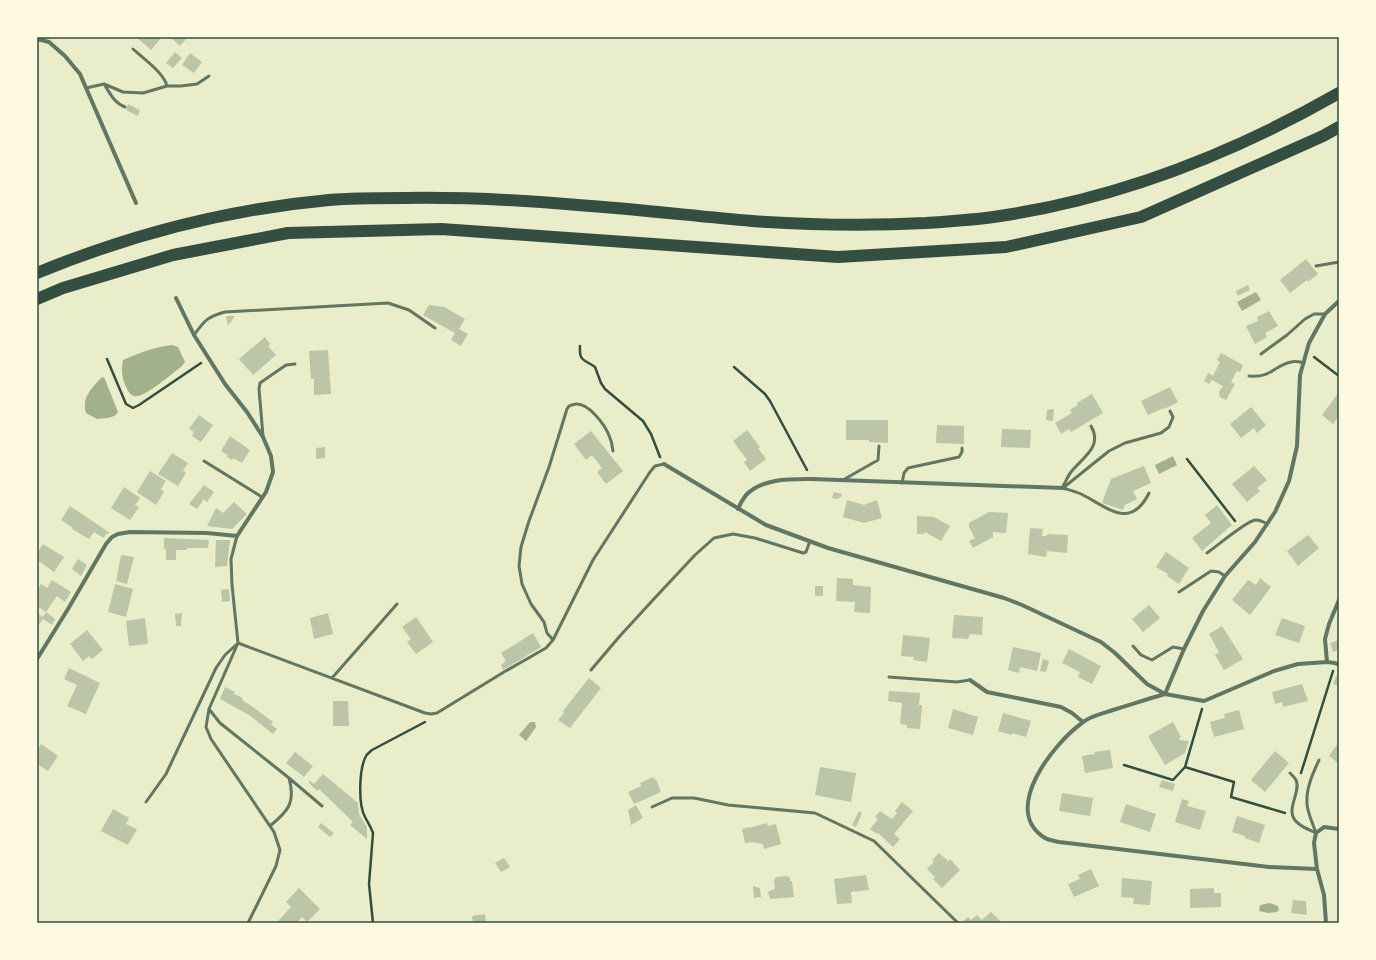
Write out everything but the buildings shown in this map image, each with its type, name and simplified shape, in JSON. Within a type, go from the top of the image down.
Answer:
[{"type":"highway","points":[[37,273],[115,244],[228,215],[281,206],[331,200],[446,198],[508,200],[576,204],[753,221],[832,225],[904,224],[956,221],[999,216],[1043,208],[1118,190],[1159,177],[1254,138],[1310,110],[1339,93]]},
{"type":"highway","points":[[37,300],[63,288],[173,255],[288,233],[441,229],[838,257],[1006,247],[1141,217],[1315,140],[1339,127]]},
{"type":"street","points":[[38,38],[48,42],[65,56],[80,74],[136,203]]},
{"type":"street","points":[[37,659],[96,560],[112,538],[118,534],[130,532],[206,533],[237,536],[266,492],[273,472],[271,456],[263,437],[208,358],[194,335],[176,298]]},
{"type":"street","points":[[1317,869],[1270,867],[1059,842],[1045,838],[1034,828],[1028,817],[1027,803],[1034,781],[1052,751],[1083,722],[1097,715],[1165,694],[1202,611],[1225,576],[1255,542],[1275,512],[1289,481],[1297,446],[1300,375],[1309,343],[1325,314],[1339,301]]},
{"type":"street","points":[[664,464],[766,525],[828,548],[1004,598],[1022,605],[1101,642],[1115,653],[1147,684],[1165,694],[1204,701],[1274,671],[1298,664],[1327,662],[1337,664]]},
{"type":"street","points":[[738,509],[746,495],[760,486],[775,480],[812,479],[1063,488]]},
{"type":"street","points":[[1327,662],[1324,639],[1339,600]]},
{"type":"street","points":[[970,680],[987,692],[1061,707],[1072,713],[1083,722]]},
{"type":"street","points":[[1326,923],[1324,895],[1317,869],[1314,843],[1316,833],[1324,827],[1339,829]]},
{"type":"lane","points":[[133,49],[161,75],[166,81],[167,86]]},
{"type":"lane","points":[[86,88],[104,84],[123,92],[143,92],[167,86],[197,84],[209,76]]},
{"type":"lane","points":[[104,84],[112,97],[120,105],[125,107]]},
{"type":"lane","points":[[1316,266],[1339,262]]},
{"type":"lane","points":[[194,335],[202,324],[211,316],[225,312],[388,303],[409,310],[435,328]]},
{"type":"lane","points":[[1260,354],[1287,335],[1305,319],[1314,314],[1325,314]]},
{"type":"lane","points":[[1249,376],[1259,377],[1292,362],[1304,363]]},
{"type":"lane","points":[[263,437],[259,389],[260,383],[286,365],[295,364]]},
{"type":"lane","points":[[553,640],[547,633],[544,622],[531,604],[522,584],[519,566],[521,547],[529,521],[549,467],[567,409],[571,404],[578,404],[595,414],[604,426],[610,438],[613,450]]},
{"type":"lane","points":[[1063,488],[1109,451],[1125,443],[1161,433],[1169,427],[1173,417],[1170,411]]},
{"type":"lane","points":[[1063,488],[1070,472],[1089,452],[1095,441],[1094,432],[1091,426]]},
{"type":"lane","points":[[841,480],[878,460],[878,446]]},
{"type":"lane","points":[[902,483],[904,473],[908,468],[959,457],[962,452],[962,448]]},
{"type":"lane","points":[[204,461],[262,497]]},
{"type":"lane","points":[[238,643],[425,713],[437,713],[546,648],[553,640],[594,560],[650,472],[655,466],[664,464]]},
{"type":"lane","points":[[1063,488],[1083,496],[1108,510],[1126,514],[1137,509],[1145,502],[1149,493]]},
{"type":"lane","points":[[1207,553],[1236,531],[1254,520],[1259,520],[1267,524]]},
{"type":"lane","points":[[591,670],[652,601],[695,555],[714,538],[733,534],[755,538],[803,553],[806,552],[810,541]]},
{"type":"lane","points":[[237,536],[231,559],[238,643],[209,709],[206,727],[211,739],[274,832],[280,850],[276,866],[248,923]]},
{"type":"lane","points":[[1179,592],[1211,571],[1219,572],[1225,576]]},
{"type":"lane","points":[[332,678],[397,604]]},
{"type":"lane","points":[[146,802],[166,774],[216,668],[225,655],[238,643]]},
{"type":"lane","points":[[1133,646],[1142,655],[1152,660],[1173,647],[1184,649]]},
{"type":"lane","points":[[889,678],[957,682],[970,680]]},
{"type":"lane","points":[[209,709],[220,723],[322,806]]},
{"type":"lane","points":[[1316,833],[1306,804],[1310,782],[1319,760]]},
{"type":"lane","points":[[1290,773],[1296,781],[1297,787],[1292,804],[1293,816],[1298,824],[1316,833]]},
{"type":"lane","points":[[270,826],[288,808],[292,789],[289,778]]},
{"type":"lane","points":[[652,808],[672,798],[694,798],[728,804],[815,813],[874,841],[958,923]]},
{"type":"path","points":[[580,346],[579,356],[582,360],[595,367],[605,389],[643,421],[651,434],[664,464]]},
{"type":"path","points":[[1307,352],[1339,376]]},
{"type":"path","points":[[107,359],[126,404],[133,408],[208,358]]},
{"type":"path","points":[[734,367],[765,394],[770,401],[812,479]]},
{"type":"path","points":[[1187,459],[1235,522],[1247,518],[1254,520]]},
{"type":"path","points":[[1297,787],[1337,664]]},
{"type":"path","points":[[1124,765],[1174,780],[1185,767],[1204,701]]},
{"type":"path","points":[[373,923],[369,884],[373,833],[371,825],[365,817],[359,792],[366,755],[372,750],[427,721],[437,713]]},
{"type":"path","points":[[1185,767],[1234,782],[1231,797],[1287,813]]},
{"type":"shaded area","points":[[1256,292],[1261,300],[1242,311],[1237,302]]},
{"type":"shaded area","points":[[172,345],[178,347],[185,362],[181,367],[144,394],[139,396],[131,395],[126,387],[123,377],[123,360],[159,347]]},
{"type":"shaded area","points":[[104,377],[118,412],[111,417],[97,419],[86,413],[85,403],[88,394],[101,378]]},
{"type":"shaded area","points":[[1173,456],[1177,465],[1159,474],[1155,465]]},
{"type":"shaded area","points":[[530,722],[535,722],[536,727],[526,741],[519,735]]},
{"type":"shaded area","points":[[1270,903],[1278,906],[1279,910],[1277,912],[1268,913],[1259,911],[1260,905]]}]
